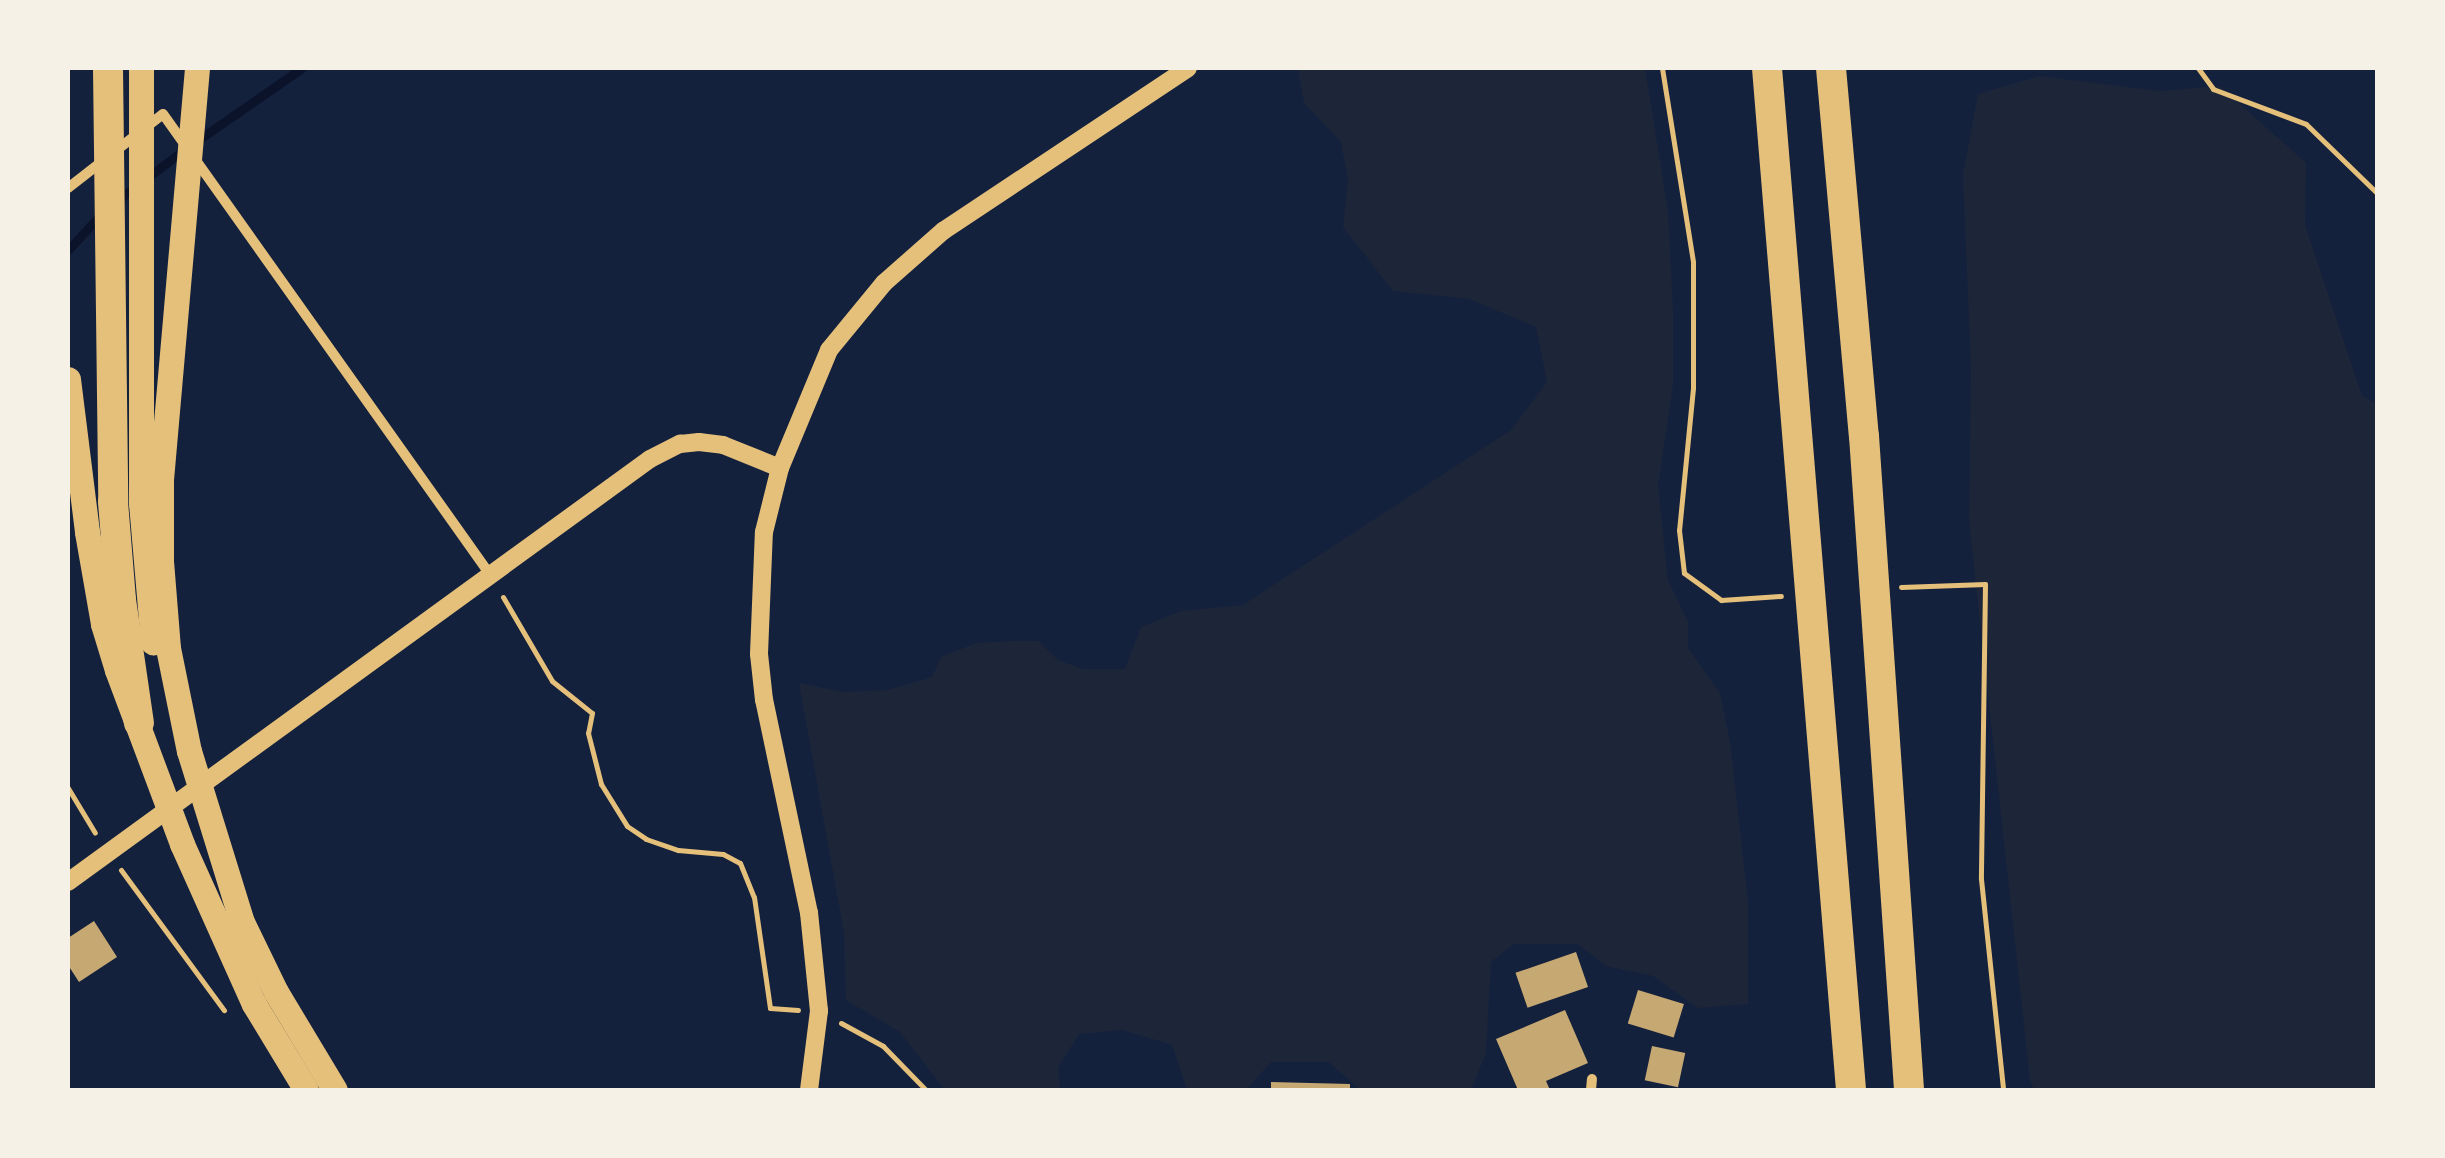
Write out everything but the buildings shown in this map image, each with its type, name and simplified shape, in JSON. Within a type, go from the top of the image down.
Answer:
[{"type":"highway","points":[[108,68],[112,502],[120,600],[139,723]]},
{"type":"highway","points":[[1748,68],[1776,200]]},
{"type":"highway","points":[[1767,68],[1851,1090]]},
{"type":"highway","points":[[1831,68],[1864,436],[1908,1090]]},
{"type":"main road","points":[[141,68],[140,502],[146,604],[158,676],[189,750]]},
{"type":"main road","points":[[197,68],[161,477],[161,561],[168,648],[189,750],[242,922],[276,992],[335,1090]]},
{"type":"main road","points":[[68,379],[104,624],[182,844],[254,1004],[306,1090]]},
{"type":"street","points":[[809,1090],[818,1011],[809,913],[764,700],[759,654],[764,532],[780,468],[829,350],[884,284],[944,231],[1188,68]]},
{"type":"street","points":[[68,188],[162,114],[488,573]]},
{"type":"street","points":[[68,882],[488,573],[650,459],[680,444],[723,445],[780,468]]},
{"type":"path","points":[[1662,68],[1693,262],[1693,388],[1679,530],[1684,573],[1721,600]]},
{"type":"path","points":[[2198,68],[2213,88],[2306,124],[2378,194]]},
{"type":"path","points":[[488,573],[552,681],[592,713],[588,733],[602,784],[627,826],[646,840],[678,850],[723,854],[740,863],[754,897],[770,1008],[818,1011],[883,1046],[926,1090]]},
{"type":"path","points":[[1969,582],[1985,584],[1980,879],[2004,1090]]},
{"type":"path","points":[[68,788],[108,854],[142,894],[234,1024]]},
{"type":"shaded area","points":[[1298,68],[1645,68],[1668,211],[1673,309],[1673,385],[1658,486],[1668,580],[1688,622],[1688,648],[1720,693],[1730,742],[1748,901],[1748,1004],[1698,1008],[1653,976],[1606,966],[1578,944],[1514,944],[1491,962],[1486,1053],[1471,1090],[1360,1090],[1329,1062],[1271,1062],[1246,1090],[1187,1090],[1172,1045],[1123,1030],[1079,1034],[1058,1068],[1060,1090],[945,1090],[900,1032],[846,1000],[844,933],[799,683],[843,692],[888,690],[932,677],[941,657],[976,643],[1011,641],[1038,641],[1058,660],[1083,669],[1125,669],[1141,627],[1181,611],[1243,605],[1511,430],[1547,382],[1536,327],[1469,299],[1393,291],[1343,227],[1348,179],[1341,142],[1304,103]]},
{"type":"shaded area","points":[[2040,76],[2160,91],[2220,86],[2306,163],[2305,225],[2362,396],[2377,404],[2377,1090],[2034,1090],[2030,1080],[1969,521],[1971,369],[1963,175],[1978,94]]},
{"type":"waterway","points":[[198,140],[302,68]]},
{"type":"waterway","points":[[118,200],[185,149]]},
{"type":"waterway","points":[[68,250],[102,213]]}]
